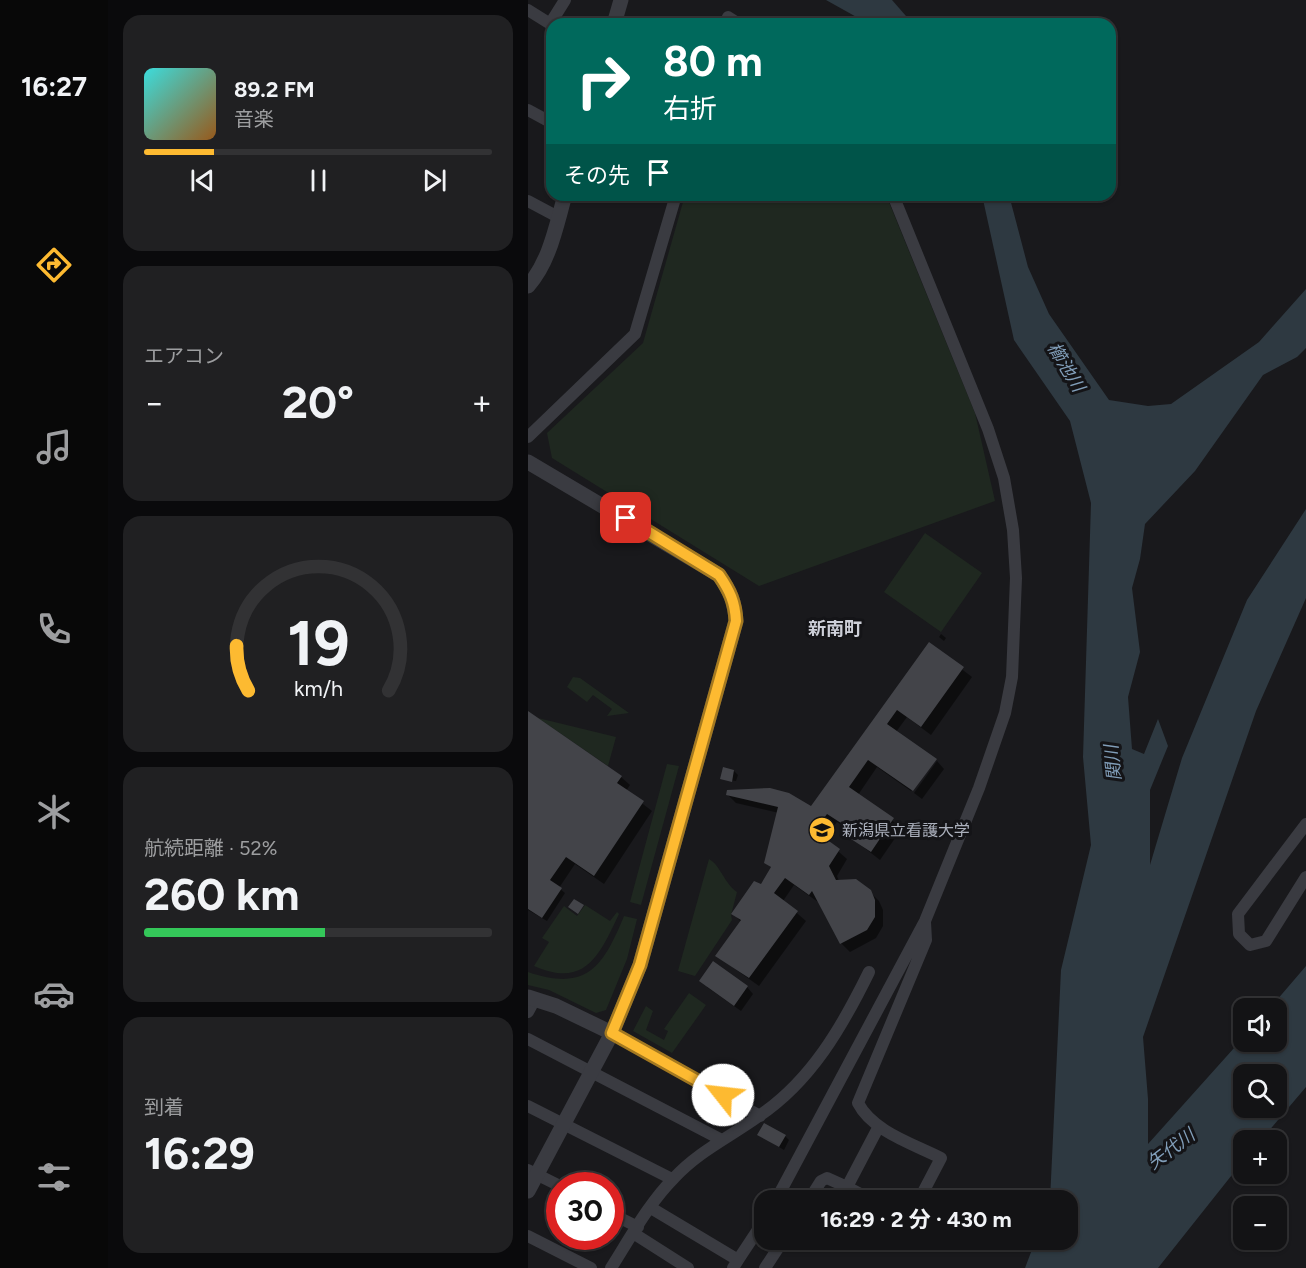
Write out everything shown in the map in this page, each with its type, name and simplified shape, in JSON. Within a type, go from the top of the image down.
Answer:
[{"type":"street","points":[[554,18],[565,0]]},
{"type":"street","points":[[616,18],[621,0]]},
{"type":"street","points":[[528,10],[546,21]]},
{"type":"street","points":[[528,110],[546,120]]},
{"type":"street","points":[[528,201],[558,218]]},
{"type":"street","points":[[528,286],[538,275],[546,257],[562,201]]},
{"type":"street","points":[[528,437],[635,334],[673,201]]},
{"type":"street","points":[[781,1190],[925,921],[979,788],[1005,713],[1014,656],[1016,578],[1013,530],[1004,478],[988,429],[895,201]]},
{"type":"street","points":[[528,462],[719,575],[730,590],[735,604],[736,621],[640,965],[612,1033],[564,1122],[532,1172],[528,1191]]},
{"type":"street","points":[[1306,824],[1238,915],[1239,934],[1250,945],[1266,941],[1306,877]]},
{"type":"street","points":[[925,921],[926,940],[858,1103],[863,1112],[879,1126],[941,1158],[925,1190]]},
{"type":"street","points":[[611,1268],[672,1179],[720,1139],[760,1116],[813,1068],[844,1022],[869,972]]},
{"type":"street","points":[[530,1002],[612,1033],[760,1116]]},
{"type":"street","points":[[528,1039],[720,1139]]},
{"type":"street","points":[[528,1106],[564,1122],[672,1179]]},
{"type":"street","points":[[847,1187],[879,1126]]},
{"type":"street","points":[[532,1172],[546,1179]]},
{"type":"street","points":[[815,1190],[821,1181],[827,1178],[853,1190]]},
{"type":"street","points":[[651,1209],[735,1264],[754,1236]]},
{"type":"street","points":[[624,1223],[688,1268]]},
{"type":"street","points":[[528,1236],[591,1268]]},
{"type":"street","points":[[765,1268],[777,1250]]},
{"type":"shaded area","points":[[683,201],[888,201],[975,413],[995,501],[759,586],[552,458],[547,433],[643,343]]},
{"type":"shaded area","points":[[925,533],[982,573],[941,632],[884,592]]},
{"type":"shaded area","points":[[573,677],[580,678],[629,713],[607,716],[612,709],[593,695],[587,702],[567,687]]},
{"type":"shaded area","points":[[538,718],[616,737],[608,766]]},
{"type":"shaded area","points":[[667,764],[679,766],[641,905],[630,902]]},
{"type":"shaded area","points":[[709,859],[737,892],[731,915],[732,920],[695,976],[678,971]]},
{"type":"shaded area","points":[[585,905],[610,921],[617,912],[619,914],[605,942],[589,964],[567,973],[552,972],[534,966],[549,942],[542,938],[564,906],[577,916]]},
{"type":"shaded area","points":[[624,916],[637,919],[627,959],[606,1010],[596,1013],[549,990],[528,985],[528,972],[565,979],[579,977],[590,971],[608,949]]},
{"type":"shaded area","points":[[689,993],[706,1005],[672,1053],[633,1031],[646,1006],[653,1011],[646,1030],[664,1040],[668,1031],[664,1029]]},
{"type":"water","points":[[826,0],[892,0],[908,18],[858,18]]},
{"type":"water","points":[[983,201],[1011,201],[1028,267],[1049,314],[1109,400],[1148,406],[1171,404],[1259,342],[1306,289],[1306,348],[1297,357],[1263,375],[1195,471],[1145,524],[1140,559],[1132,588],[1140,652],[1128,697],[1132,749],[1144,754],[1158,719],[1168,746],[1150,790],[1150,865],[1182,758],[1247,600],[1306,509],[1306,598],[1256,711],[1143,1037],[1148,1099],[1148,1144],[1233,1049],[1233,1052],[1287,1052],[1287,998],[1279,998],[1306,966],[1306,1087],[1287,1109],[1287,1064],[1233,1064],[1233,1118],[1280,1118],[1269,1130],[1233,1130],[1233,1174],[1158,1268],[1025,1268],[1032,1250],[1078,1250],[1078,1190],[1050,1190],[1061,970],[1091,845],[1083,757],[1091,503],[1070,421],[1014,340]]},
{"type":"building","points":[[929,642],[964,667],[921,727],[897,710],[887,724],[937,759],[913,791],[868,760],[849,787],[894,818],[871,852],[851,839],[855,832],[827,814],[815,831],[840,849],[829,866],[836,880],[856,879],[871,890],[875,900],[875,917],[867,930],[840,944],[812,891],[809,895],[785,878],[774,893],[798,911],[749,978],[715,956],[741,920],[731,914],[754,881],[761,884],[771,867],[764,863],[778,807],[726,795],[727,790],[770,788],[789,793],[811,806]]},
{"type":"building","points":[[528,711],[622,776],[617,783],[644,801],[594,876],[566,857],[550,880],[562,888],[542,918],[528,909]]},
{"type":"building","points":[[723,767],[734,770],[732,782],[720,779]]},
{"type":"building","points":[[574,899],[584,905],[578,914],[568,907]]},
{"type":"building","points":[[713,961],[748,986],[734,1006],[699,981]]},
{"type":"building","points":[[764,1123],[786,1135],[779,1147],[757,1135]]},
{"type":"place","name":"新潟県立看護大学","points":[[822,830]]},
{"type":"district","name":"新南町","points":[[835,629]]},
{"type":"route","points":[[626,518],[719,575],[730,590],[735,604],[736,621],[640,965],[612,1033],[723,1095]]},
{"type":"water label","name":"櫛池川","points":[[1066,367]]},
{"type":"water label","name":"関川","points":[[1113,763]]},
{"type":"water label","name":"矢代川","points":[[1171,1149]]}]
